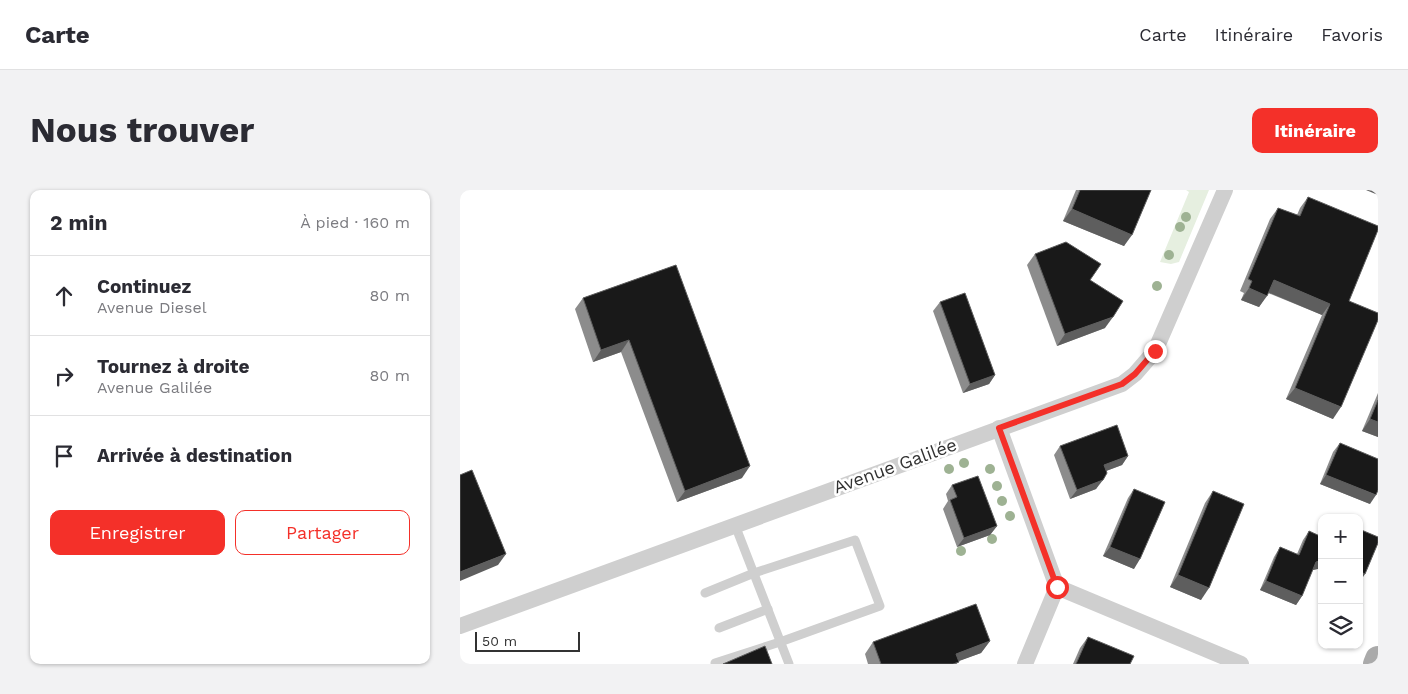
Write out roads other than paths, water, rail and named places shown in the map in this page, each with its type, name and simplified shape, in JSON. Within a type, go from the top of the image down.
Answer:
[{"type":"main road","points":[[1376,664],[1378,659]]},
{"type":"street","name":"Avenue Galilée","points":[[460,626],[1122,384],[1135,374],[1155,351],[1225,190]]},
{"type":"street","points":[[999,428],[1057,587],[1025,664]]},
{"type":"street","points":[[1057,587],[1241,664]]},
{"type":"lane","points":[[735,525],[789,664]]},
{"type":"lane","points":[[706,593],[754,573],[855,540],[880,606],[780,642],[714,663]]},
{"type":"lane","points":[[719,628],[768,609]]}]
